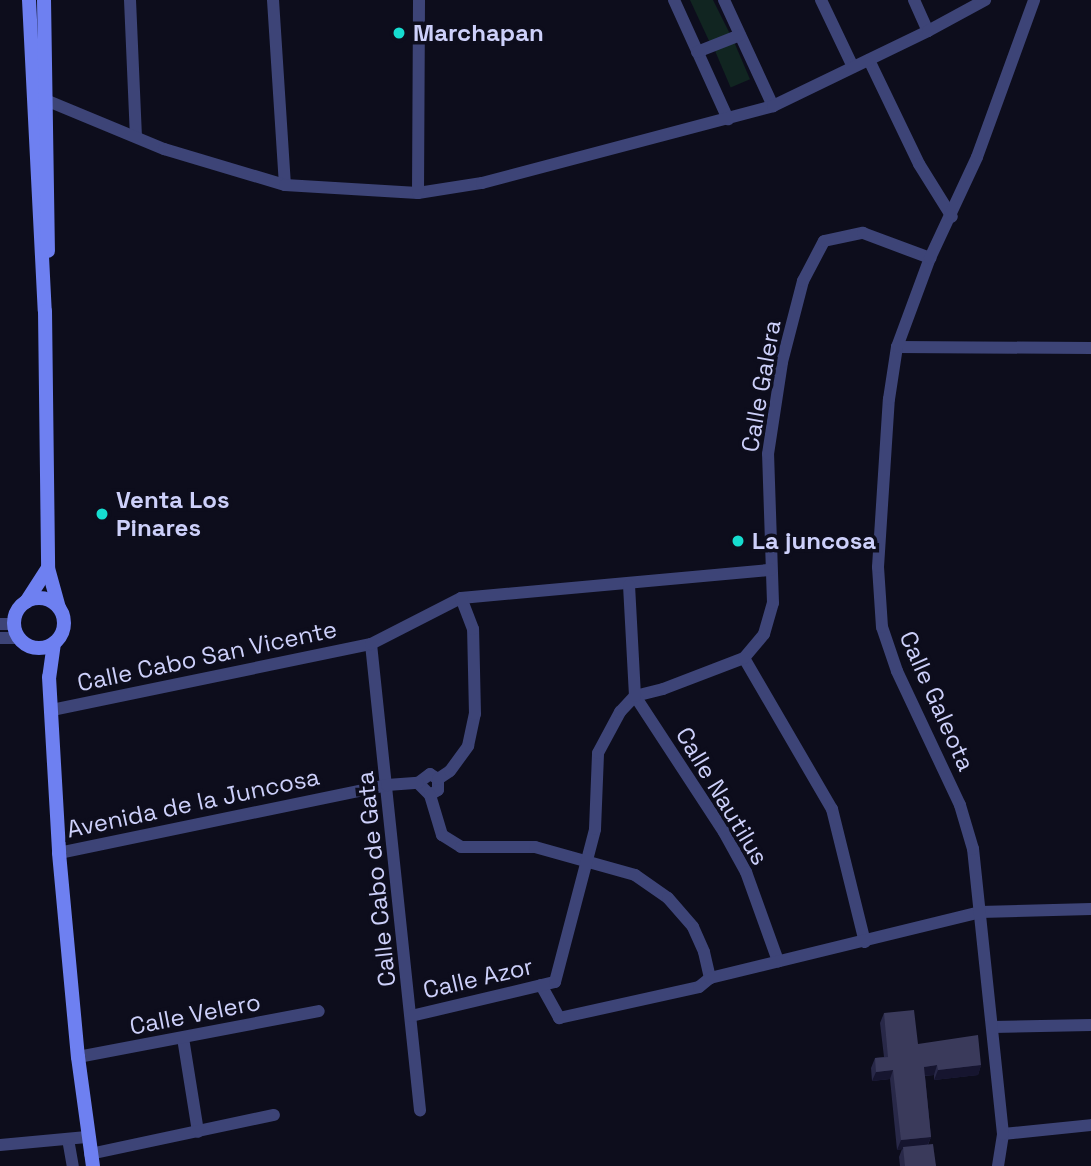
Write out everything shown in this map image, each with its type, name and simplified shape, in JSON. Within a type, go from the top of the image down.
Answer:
[{"type":"street","points":[[130,0],[136,136]]},
{"type":"street","points":[[273,0],[285,185]]},
{"type":"street","points":[[418,193],[419,0]]},
{"type":"street","points":[[674,0],[728,119]]},
{"type":"street","points":[[724,0],[773,106]]},
{"type":"street","points":[[821,0],[853,67]]},
{"type":"street","points":[[914,0],[928,31]]},
{"type":"street","points":[[48,101],[164,149],[285,185],[418,193],[482,183],[773,106],[928,31],[985,0]]},
{"type":"street","name":"Calle Galeota","points":[[998,1166],[1003,1135],[973,849],[960,805],[897,671],[882,626],[878,567],[889,399],[897,347],[930,258],[952,217],[1034,0]]},
{"type":"street","points":[[37,3],[48,101],[50,229],[45,312]]},
{"type":"street","points":[[0,638],[15,633],[41,648],[54,643],[60,637],[64,622],[48,568],[37,3]]},
{"type":"street","points":[[697,52],[740,35]]},
{"type":"street","points":[[869,60],[919,164],[952,217]]},
{"type":"street","name":"Calle Galera","points":[[744,658],[764,634],[774,603],[768,454],[782,362],[808,271],[824,241],[863,233],[930,258]]},
{"type":"street","points":[[897,347],[1091,348]]},
{"type":"street","points":[[48,568],[16,616],[15,633],[49,677]]},
{"type":"street","points":[[430,794],[438,790],[438,779],[450,771],[468,746],[475,714],[473,629],[461,598],[629,585],[771,570]]},
{"type":"street","points":[[629,585],[635,696]]},
{"type":"street","name":"Calle Cabo San Vicente","points":[[52,710],[371,644],[461,598]]},
{"type":"street","points":[[26,602],[45,599],[59,608]]},
{"type":"street","points":[[54,643],[49,677],[59,853],[78,1057],[91,1160],[274,1115]]},
{"type":"street","name":"Calle Cabo de Gata","points":[[371,644],[420,1110]]},
{"type":"street","points":[[585,859],[596,829],[598,753],[620,712],[635,696],[663,690],[744,658],[832,808],[865,942]]},
{"type":"street","name":"Calle Nautilus","points":[[635,696],[724,832],[746,872],[778,961]]},
{"type":"street","name":"Avenida de la Juncosa","points":[[59,853],[387,785],[418,783],[429,774],[438,779]]},
{"type":"street","points":[[418,783],[430,794],[442,835],[461,848],[535,846],[635,875],[667,898],[693,927],[704,951],[710,978]]},
{"type":"street","name":"Calle Azor","points":[[411,1016],[555,982],[585,859]]},
{"type":"street","points":[[541,985],[559,1018],[699,987],[710,978],[980,912],[1091,909]]},
{"type":"street","name":"Calle Velero","points":[[78,1057],[319,1011]]},
{"type":"street","points":[[992,1027],[1091,1025]]},
{"type":"street","points":[[183,1038],[198,1132]]},
{"type":"street","points":[[1003,1135],[1091,1125]]},
{"type":"street","points":[[0,1145],[87,1137]]},
{"type":"street","points":[[68,1139],[73,1166]]},
{"type":"green space","points":[[690,0],[713,0],[730,34],[710,43]]},
{"type":"green space","points":[[732,37],[750,79],[731,88],[713,45]]},
{"type":"building","points":[[914,1010],[918,1044],[978,1035],[981,1065],[938,1070],[937,1065],[924,1067],[931,1137],[901,1140],[893,1070],[876,1072],[875,1058],[888,1057],[884,1013]]},
{"type":"building","points":[[933,1144],[936,1166],[905,1166],[903,1147]]},
{"type":"place","name":"Marchapan","points":[[399,33]]},
{"type":"place","name":"Venta Los Pinares","points":[[102,514]]},
{"type":"place","name":"La juncosa","points":[[738,541]]}]
